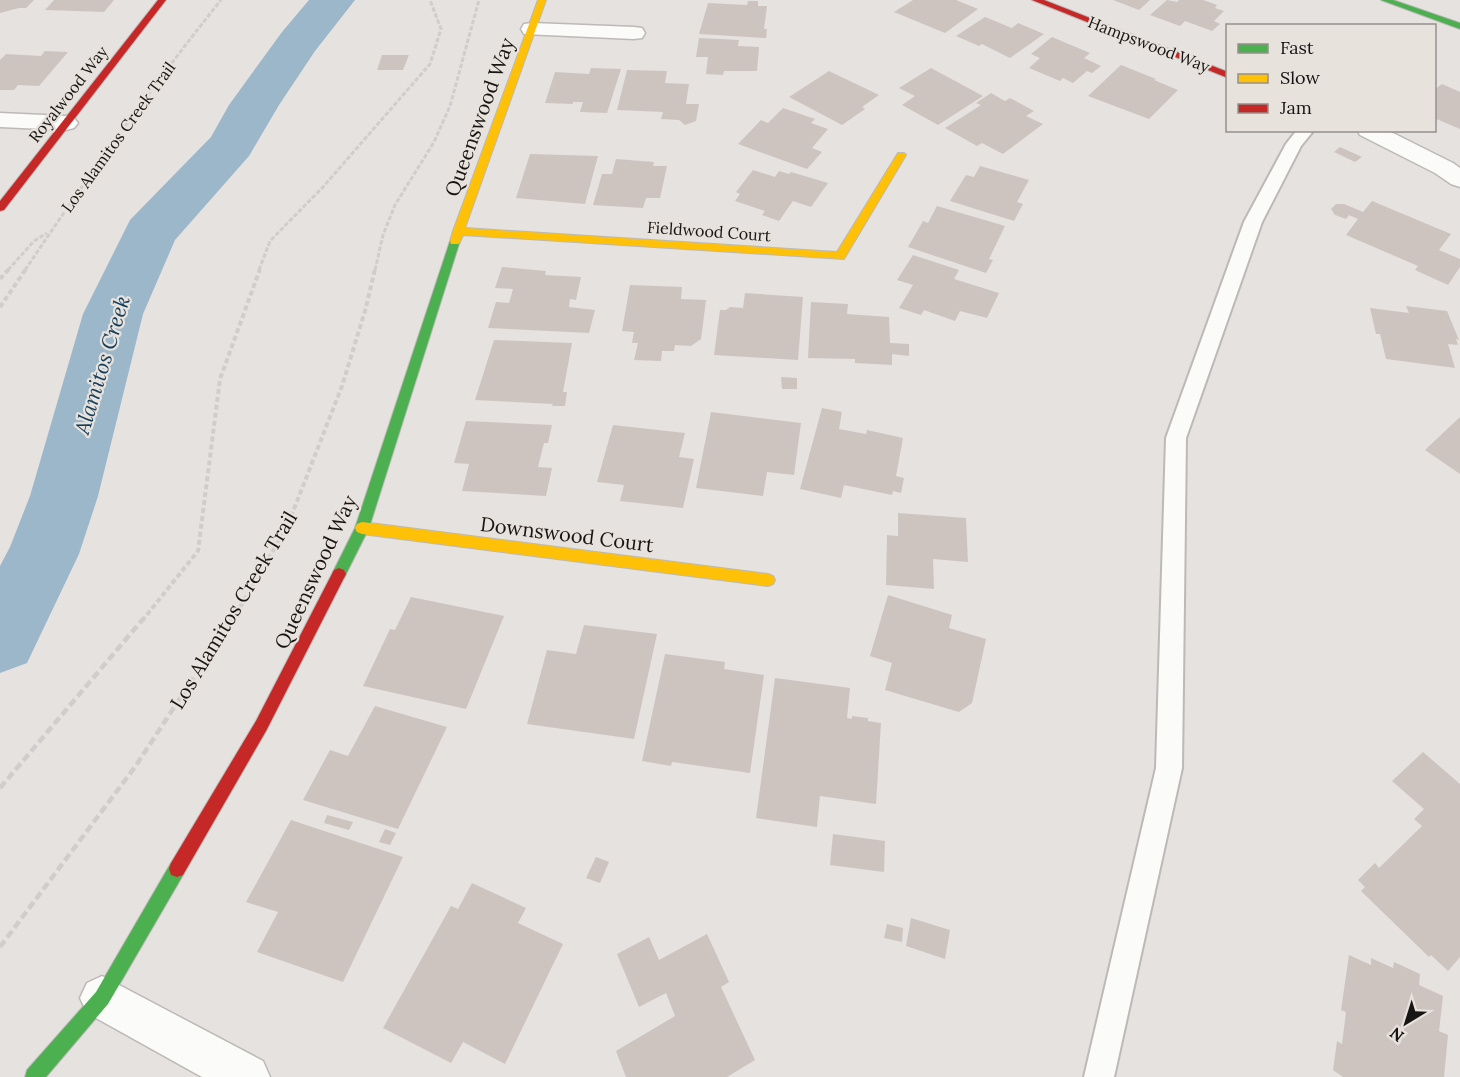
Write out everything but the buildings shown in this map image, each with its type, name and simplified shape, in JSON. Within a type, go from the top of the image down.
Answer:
[{"type":"street","name":"Royalwood Way","points":[[0,208],[162,0]]},
{"type":"street","name":"Queenswood Way","points":[[34,1077],[102,998],[261,726],[362,528],[458,231],[542,0]]},
{"type":"street","name":"Hampswood Way","points":[[1036,0],[1226,75]]},
{"type":"street","points":[[1385,0],[1460,26]]},
{"type":"street","points":[[532,29],[634,33]]},
{"type":"street","points":[[0,120],[66,123]]},
{"type":"street","points":[[1372,132],[1444,168],[1460,179]]},
{"type":"street","name":"Fieldwood Court","points":[[458,231],[840,256],[901,154]]},
{"type":"street","name":"Downswood Court","points":[[362,528],[768,580]]},
{"type":"street","points":[[102,998],[247,1077]]},
{"type":"lane","points":[[1099,1077],[1169,768],[1176,438],[1254,222],[1294,144],[1304,132]]},
{"type":"path","name":"Los Alamitos Creek Trail","points":[[0,307],[166,69],[221,0]]},
{"type":"path","points":[[0,788],[103,669],[198,551],[220,379],[270,241],[323,187],[430,64],[441,29],[430,0]]},
{"type":"path","name":"Los Alamitos Creek Trail","points":[[0,947],[135,767],[228,627],[287,527],[342,386],[383,235],[395,205],[434,142],[450,106],[479,0]]},
{"type":"path","points":[[0,279],[34,241],[51,231]]},
{"type":"waterway","name":"Alamitos Creek","points":[[0,639],[43,554],[64,496],[113,314],[150,233],[231,145],[254,105],[298,42],[333,0]]},
{"type":"traffic: fast","points":[[1385,0],[1460,26]]},
{"type":"traffic: fast","points":[[339,574],[362,528],[455,241]]},
{"type":"traffic: fast","points":[[34,1077],[102,998],[177,869]]},
{"type":"traffic: slow","points":[[455,241],[542,0]]},
{"type":"traffic: slow","points":[[458,231],[840,256],[901,155]]},
{"type":"traffic: slow","points":[[362,528],[768,580]]},
{"type":"traffic: jam","points":[[0,208],[162,0]]},
{"type":"traffic: jam","points":[[1036,0],[1226,74]]},
{"type":"traffic: jam","points":[[177,869],[261,726],[339,574]]}]
